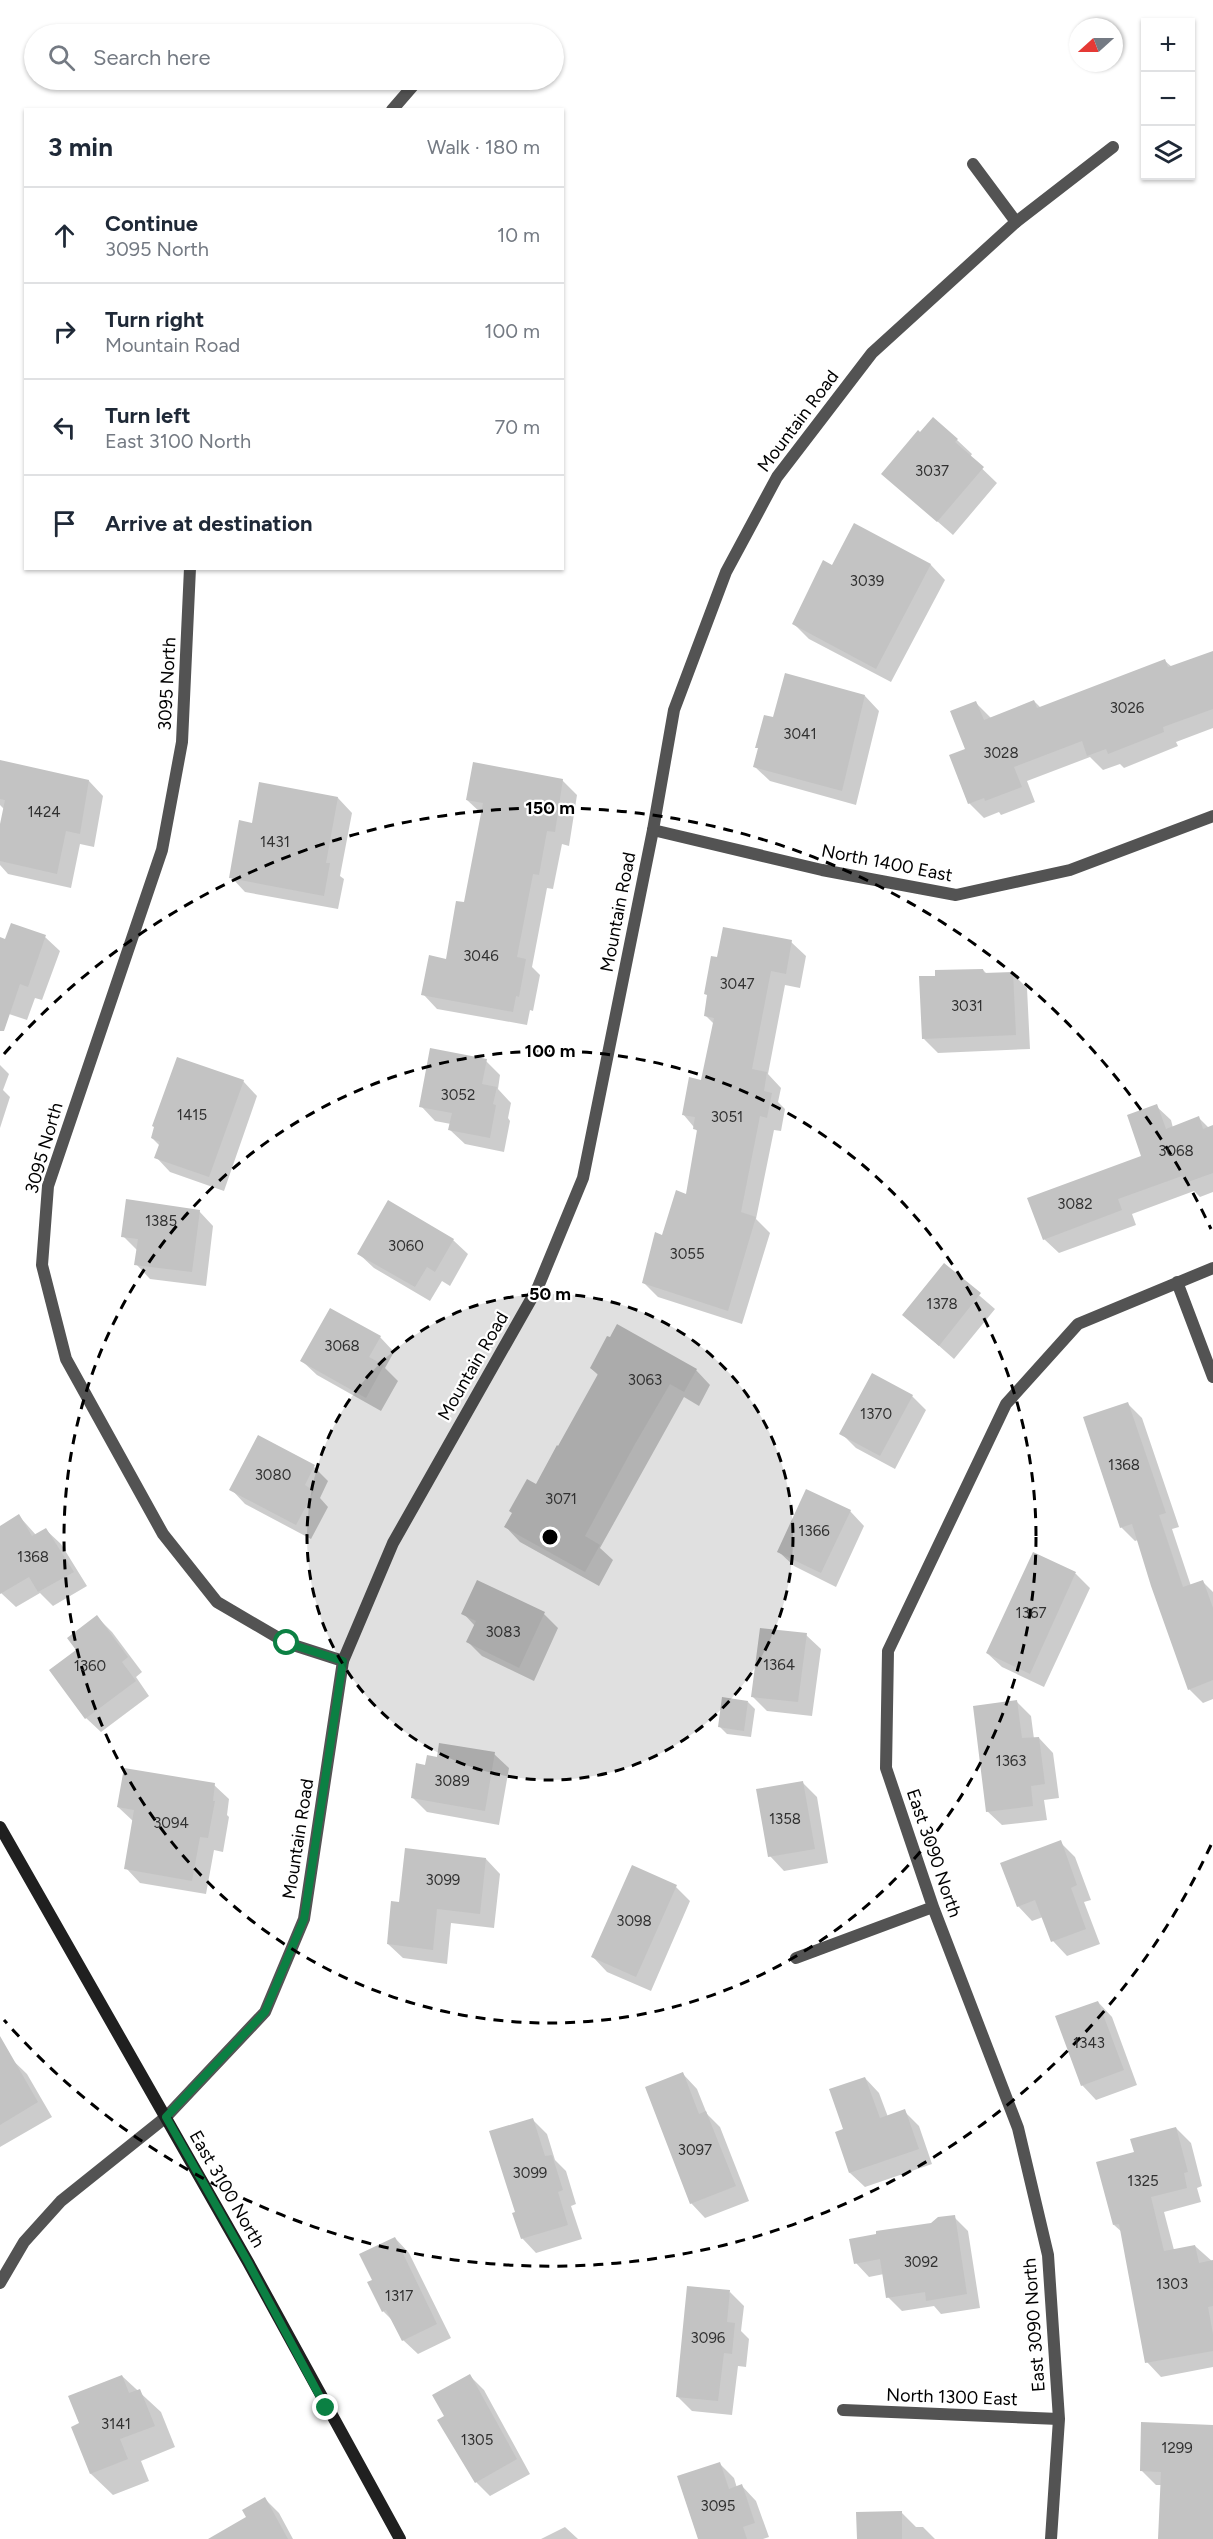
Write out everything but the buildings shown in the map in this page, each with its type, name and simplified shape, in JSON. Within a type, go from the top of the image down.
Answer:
[{"type":"main road","name":"East 3100 North","points":[[0,1827],[166,2117],[400,2539]]},
{"type":"street","points":[[394,108],[409,90]]},
{"type":"street","name":"Mountain Road","points":[[0,2283],[24,2242],[61,2201],[166,2117],[265,2012],[304,1919],[343,1661],[393,1543],[538,1287],[583,1178],[653,830],[674,710],[726,572],[777,477],[872,353],[1016,222],[1113,147]]},
{"type":"street","points":[[973,164],[1016,222]]},
{"type":"street","name":"3095 North","points":[[190,570],[182,742],[162,850],[48,1186],[42,1265],[66,1359],[163,1534],[217,1602],[287,1643],[343,1661]]},
{"type":"street","name":"North 1400 East","points":[[653,830],[822,870],[956,895],[1070,870],[1213,816]]},
{"type":"street","name":"East 3090 North","points":[[1051,2539],[1059,2419],[1048,2255],[1020,2140],[933,1907],[886,1768],[888,1650],[1006,1404],[1078,1324],[1213,1268]]},
{"type":"street","points":[[1177,1282],[1213,1377]]},
{"type":"street","points":[[796,1958],[933,1907]]},
{"type":"street","name":"North 1300 East","points":[[843,2410],[1059,2419]]},
{"type":"route","points":[[287,1643],[343,1661],[304,1919],[265,2012],[166,2117],[248,2262],[326,2408]]}]
